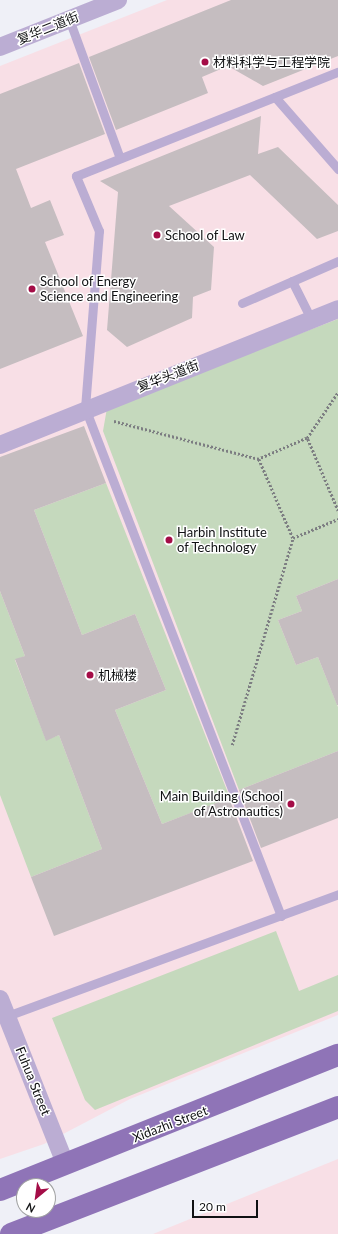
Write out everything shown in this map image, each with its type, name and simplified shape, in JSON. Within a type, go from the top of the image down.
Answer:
[{"type":"main road","name":"Xidazhi Street","points":[[0,1190],[338,1055]]},
{"type":"main road","points":[[11,1234],[338,1107]]},
{"type":"street","name":"复华二道街","points":[[0,47],[118,0]]},
{"type":"street","name":"复华头道街","points":[[0,445],[85,408],[338,309]]},
{"type":"street","name":"Fuhua Street","points":[[0,999],[65,1163]]},
{"type":"lane","points":[[69,19],[120,158]]},
{"type":"lane","points":[[281,916],[85,408],[99,231],[76,176],[338,72]]},
{"type":"lane","points":[[275,97],[338,169]]},
{"type":"lane","points":[[242,303],[338,261]]},
{"type":"lane","points":[[292,281],[311,319]]},
{"type":"lane","points":[[7,1016],[338,894]]},
{"type":"path","points":[[85,408],[105,419],[259,459],[307,438],[338,392]]},
{"type":"path","points":[[307,438],[338,511]]},
{"type":"path","points":[[225,769],[293,538],[259,459]]},
{"type":"path","points":[[293,538],[338,519]]},
{"type":"shaded area","name":"Harbin Institute of Technology","points":[[167,0],[338,0],[338,1015],[130,1099],[44,1144],[0,1159],[0,66]]},
{"type":"shaded area","points":[[338,1159],[338,1234],[153,1234]]},
{"type":"green space","points":[[338,319],[338,579],[296,596],[302,611],[278,620],[296,665],[318,657],[338,707],[338,751],[239,790],[103,431],[107,408]]},
{"type":"green space","points":[[106,483],[230,798],[162,824],[115,710],[166,690],[135,614],[82,635],[34,510]]},
{"type":"green space","points":[[0,591],[25,656],[15,660],[46,740],[59,735],[102,849],[31,877],[0,795]]},
{"type":"green space","points":[[276,931],[299,991],[338,975],[338,1011],[95,1110],[85,1100],[52,1018]]},
{"type":"building","name":"材料科学与工程学院","points":[[231,0],[338,0],[338,56],[263,86],[228,66],[202,77],[208,93],[116,130],[89,57]]},
{"type":"building","points":[[79,63],[105,134],[16,169],[31,208],[50,200],[64,235],[45,242],[83,336],[0,369],[0,94]]},
{"type":"building","name":"School of Law","points":[[261,116],[258,154],[278,147],[338,205],[338,231],[317,239],[250,175],[169,206],[214,247],[211,290],[193,297],[192,318],[127,347],[107,330],[118,192],[100,181]]},
{"type":"building","name":"机械楼","points":[[84,426],[106,483],[34,510],[82,635],[135,614],[166,690],[115,710],[162,824],[229,798],[253,861],[54,936],[31,877],[102,849],[59,735],[46,741],[15,659],[25,656],[0,591],[0,457]]},
{"type":"building","points":[[338,579],[337,705],[318,657],[296,665],[278,620],[302,611],[296,596]]},
{"type":"building","name":"Main Building (School of Astronautics)","points":[[338,751],[338,818],[261,848],[239,790]]},
{"type":"place","name":"材料科学与工程学院","points":[[205,62]]},
{"type":"place","name":"School of Law","points":[[157,235]]},
{"type":"place","name":"School of Energy Science and Engineering","points":[[32,289]]},
{"type":"place","name":"Harbin Institute of Technology","points":[[169,540]]},
{"type":"place","name":"机械楼","points":[[90,675]]},
{"type":"place","name":"Main Building (School of Astronautics)","points":[[291,804]]}]
